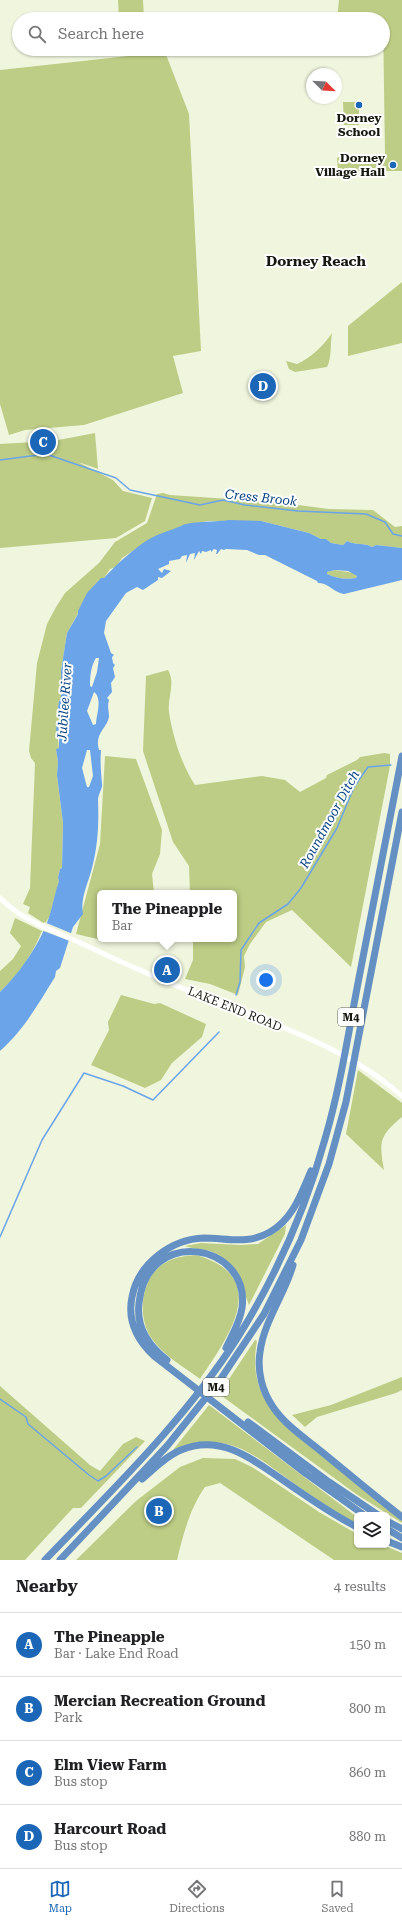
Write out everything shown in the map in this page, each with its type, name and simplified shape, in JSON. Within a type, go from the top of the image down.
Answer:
[{"type":"highway","name":"M4","points":[[46,1560],[165,1432],[214,1371],[247,1321],[275,1270],[304,1203],[326,1138],[342,1069],[402,756]]},
{"type":"highway","name":"M4","points":[[402,812],[346,1102],[329,1164],[301,1240],[288,1283],[263,1339],[259,1361],[261,1382],[272,1406],[288,1423],[402,1517]]},
{"type":"highway","name":"M4","points":[[326,1138],[295,1207],[285,1220],[276,1228],[264,1235],[249,1240],[204,1238],[184,1242],[158,1255],[140,1275],[130,1304],[134,1328],[143,1346],[228,1410],[374,1512]]},
{"type":"highway","name":"M4","points":[[60,1560],[176,1436],[220,1380],[264,1314],[301,1240]]},
{"type":"highway","name":"M4","points":[[179,1373],[149,1343],[142,1328],[138,1305],[144,1282],[156,1264],[175,1253],[194,1251],[210,1255],[225,1264],[236,1279],[242,1297],[242,1308],[237,1325],[214,1371]]},
{"type":"highway","name":"M4","points":[[228,1410],[310,1477],[360,1512]]},
{"type":"highway","name":"M4","points":[[104,1514],[170,1456],[185,1448],[211,1444],[230,1448],[248,1456],[321,1507],[354,1525]]},
{"type":"highway","points":[[390,1523],[402,1529]]},
{"type":"highway","points":[[390,1531],[402,1538]]},
{"type":"highway","points":[[390,1542],[402,1547]]},
{"type":"main road","name":"LAKE END ROAD","points":[[0,898],[20,914],[40,926],[166,981],[325,1045],[386,1083],[402,1096]]},
{"type":"green space","points":[[118,0],[143,0],[144,12],[119,12]]},
{"type":"green space","points":[[339,0],[402,0],[402,171],[338,171],[337,158],[341,156],[385,155],[384,56],[390,56],[390,12],[338,12]]},
{"type":"green space","points":[[128,56],[167,56],[189,114],[201,351],[173,356],[183,393],[84,425],[25,430],[9,435],[0,404],[0,70]]},
{"type":"green space","points":[[343,102],[359,102],[359,125],[344,125]]},
{"type":"green space","points":[[402,282],[402,343],[348,356],[348,326]]},
{"type":"green space","points":[[332,333],[329,363],[327,367],[295,372],[289,369],[286,361],[297,364],[307,358],[317,351]]},
{"type":"green space","points":[[95,433],[98,469],[78,462],[113,480],[123,491],[152,498],[145,521],[116,538],[0,548],[0,444],[53,441]]},
{"type":"green space","points":[[163,493],[170,495],[275,502],[329,509],[373,510],[395,527],[402,526],[402,548],[376,545],[372,547],[347,541],[343,545],[331,543],[326,539],[321,539],[309,533],[261,521],[207,521],[156,536],[122,558],[116,567],[110,569],[104,578],[98,581],[91,590],[67,633],[61,671],[61,698],[59,701],[57,714],[59,719],[57,729],[59,748],[56,749],[58,762],[57,775],[63,823],[62,868],[60,869],[58,878],[59,881],[50,915],[45,924],[28,913],[30,907],[23,904],[30,888],[35,763],[31,758],[29,751],[37,663],[47,624],[65,593],[99,563],[115,542],[147,523],[157,494]]},
{"type":"green space","points":[[335,570],[354,573],[357,576],[356,578],[352,579],[344,579],[327,574],[327,572]]},
{"type":"green space","points":[[168,670],[171,680],[169,712],[173,731],[178,750],[195,785],[262,776],[285,780],[300,792],[360,757],[384,753],[390,754],[390,766],[351,967],[292,910],[266,922],[250,944],[244,956],[245,967],[238,995],[210,984],[185,979],[193,960],[193,942],[237,942],[237,890],[190,890],[189,866],[173,842],[143,751],[146,676]]},
{"type":"green space","points":[[105,756],[136,759],[162,830],[160,854],[152,874],[154,890],[97,890],[97,939],[76,934],[100,844]]},
{"type":"green space","points":[[15,918],[42,931],[24,964],[0,992],[0,971],[13,959],[21,946],[10,933]]},
{"type":"green space","points":[[121,995],[154,1004],[160,1003],[206,1024],[202,1037],[172,1063],[161,1080],[145,1088],[91,1065],[109,1030],[108,1022]]},
{"type":"green space","points":[[358,1070],[402,1103],[402,1117],[389,1129],[382,1140],[381,1153],[384,1170],[346,1134]]},
{"type":"green space","points":[[286,1225],[285,1234],[249,1305],[236,1273],[225,1260],[210,1251],[185,1246],[201,1243],[240,1245],[258,1244]]},
{"type":"green space","points":[[196,1255],[219,1265],[233,1278],[238,1293],[237,1310],[231,1327],[222,1345],[200,1379],[162,1351],[152,1339],[144,1321],[143,1310],[145,1289],[149,1279],[155,1271],[163,1264],[175,1258]]},
{"type":"green space","points":[[255,1340],[257,1341],[255,1353],[256,1375],[262,1395],[274,1413],[282,1423],[402,1520],[402,1523],[390,1515],[390,1512],[385,1512],[356,1494],[219,1394]]},
{"type":"green space","points":[[402,1377],[402,1390],[317,1417],[305,1427],[292,1415],[331,1405]]},
{"type":"green space","points":[[0,1386],[90,1465],[100,1471],[123,1444],[136,1437],[145,1441],[81,1508],[73,1508],[25,1560],[0,1560]]},
{"type":"green space","points":[[209,1405],[354,1515],[354,1522],[322,1503],[259,1458],[235,1446],[206,1442],[173,1450]]},
{"type":"green space","points":[[203,1458],[235,1459],[252,1467],[319,1512],[354,1532],[354,1548],[390,1548],[402,1553],[402,1560],[334,1560],[220,1483],[205,1487],[200,1495],[188,1522],[177,1560],[76,1560],[136,1501],[180,1467]]},
{"type":"water","name":"Jubilee River","points":[[229,520],[261,521],[309,533],[321,539],[326,539],[331,543],[343,545],[347,541],[372,547],[376,545],[402,548],[402,580],[344,594],[337,592],[325,584],[318,583],[317,581],[265,555],[259,555],[247,550],[226,549],[221,549],[216,554],[217,550],[214,549],[211,552],[211,550],[206,552],[202,551],[201,554],[199,551],[194,560],[195,553],[190,554],[186,563],[187,555],[182,556],[180,559],[169,561],[169,564],[158,569],[162,573],[164,569],[171,571],[162,578],[158,577],[158,580],[143,590],[137,587],[126,593],[106,621],[104,633],[111,653],[114,655],[112,657],[115,665],[113,668],[115,677],[111,683],[112,692],[107,698],[109,700],[108,721],[99,735],[98,740],[99,750],[101,750],[102,786],[98,798],[96,851],[83,897],[83,914],[73,927],[60,968],[56,971],[55,977],[23,1025],[9,1043],[0,1051],[0,992],[15,976],[30,956],[42,935],[50,914],[59,881],[58,878],[60,869],[62,868],[63,823],[57,775],[58,762],[56,749],[59,748],[59,735],[56,730],[59,719],[58,707],[61,697],[61,671],[67,633],[78,614],[87,593],[101,578],[104,578],[121,561],[142,544],[155,536],[183,525],[199,522]],"holes":[[[335,570],[348,571],[357,576],[356,578],[348,579],[334,577],[327,574],[327,572]],[[96,658],[99,658],[97,672],[92,687],[90,686],[90,679]],[[94,692],[97,695],[99,703],[96,724],[93,725],[87,711]],[[87,750],[90,750],[93,776],[89,787],[87,787],[82,768]]]},
{"type":"pier","points":[[44,922],[73,934],[70,941],[41,930]]},
{"type":"waterway","name":"Cress Brook","points":[[0,460],[46,454],[116,478],[130,490],[200,505],[223,500],[245,505],[298,511],[366,514],[385,522],[393,534],[402,536]]},
{"type":"waterway","name":"Roundmoor Ditch","points":[[236,995],[240,982],[241,950],[259,923],[288,904],[301,888],[337,828],[354,787],[368,767],[391,765]]},
{"type":"waterway","name":"Roundmoor Ditch","points":[[0,1237],[42,1140],[84,1073],[123,1086],[153,1100],[219,1032]]},
{"type":"waterway","points":[[0,1399],[26,1417],[28,1424],[98,1481],[106,1476],[137,1447]]},
{"type":"place","name":"Dorney School","points":[[359,105]]},
{"type":"place","name":"Dorney Village Hall","points":[[393,165]]},
{"type":"place","name":"Harcourt Road","points":[[263,386]]},
{"type":"place","name":"Elm View Farm","points":[[43,442]]},
{"type":"place","name":"The Pineapple","points":[[167,970]]},
{"type":"place","name":"Mercian Recreation Ground","points":[[159,1511]]},
{"type":"district","name":"Dorney Reach","points":[[316,261]]}]
